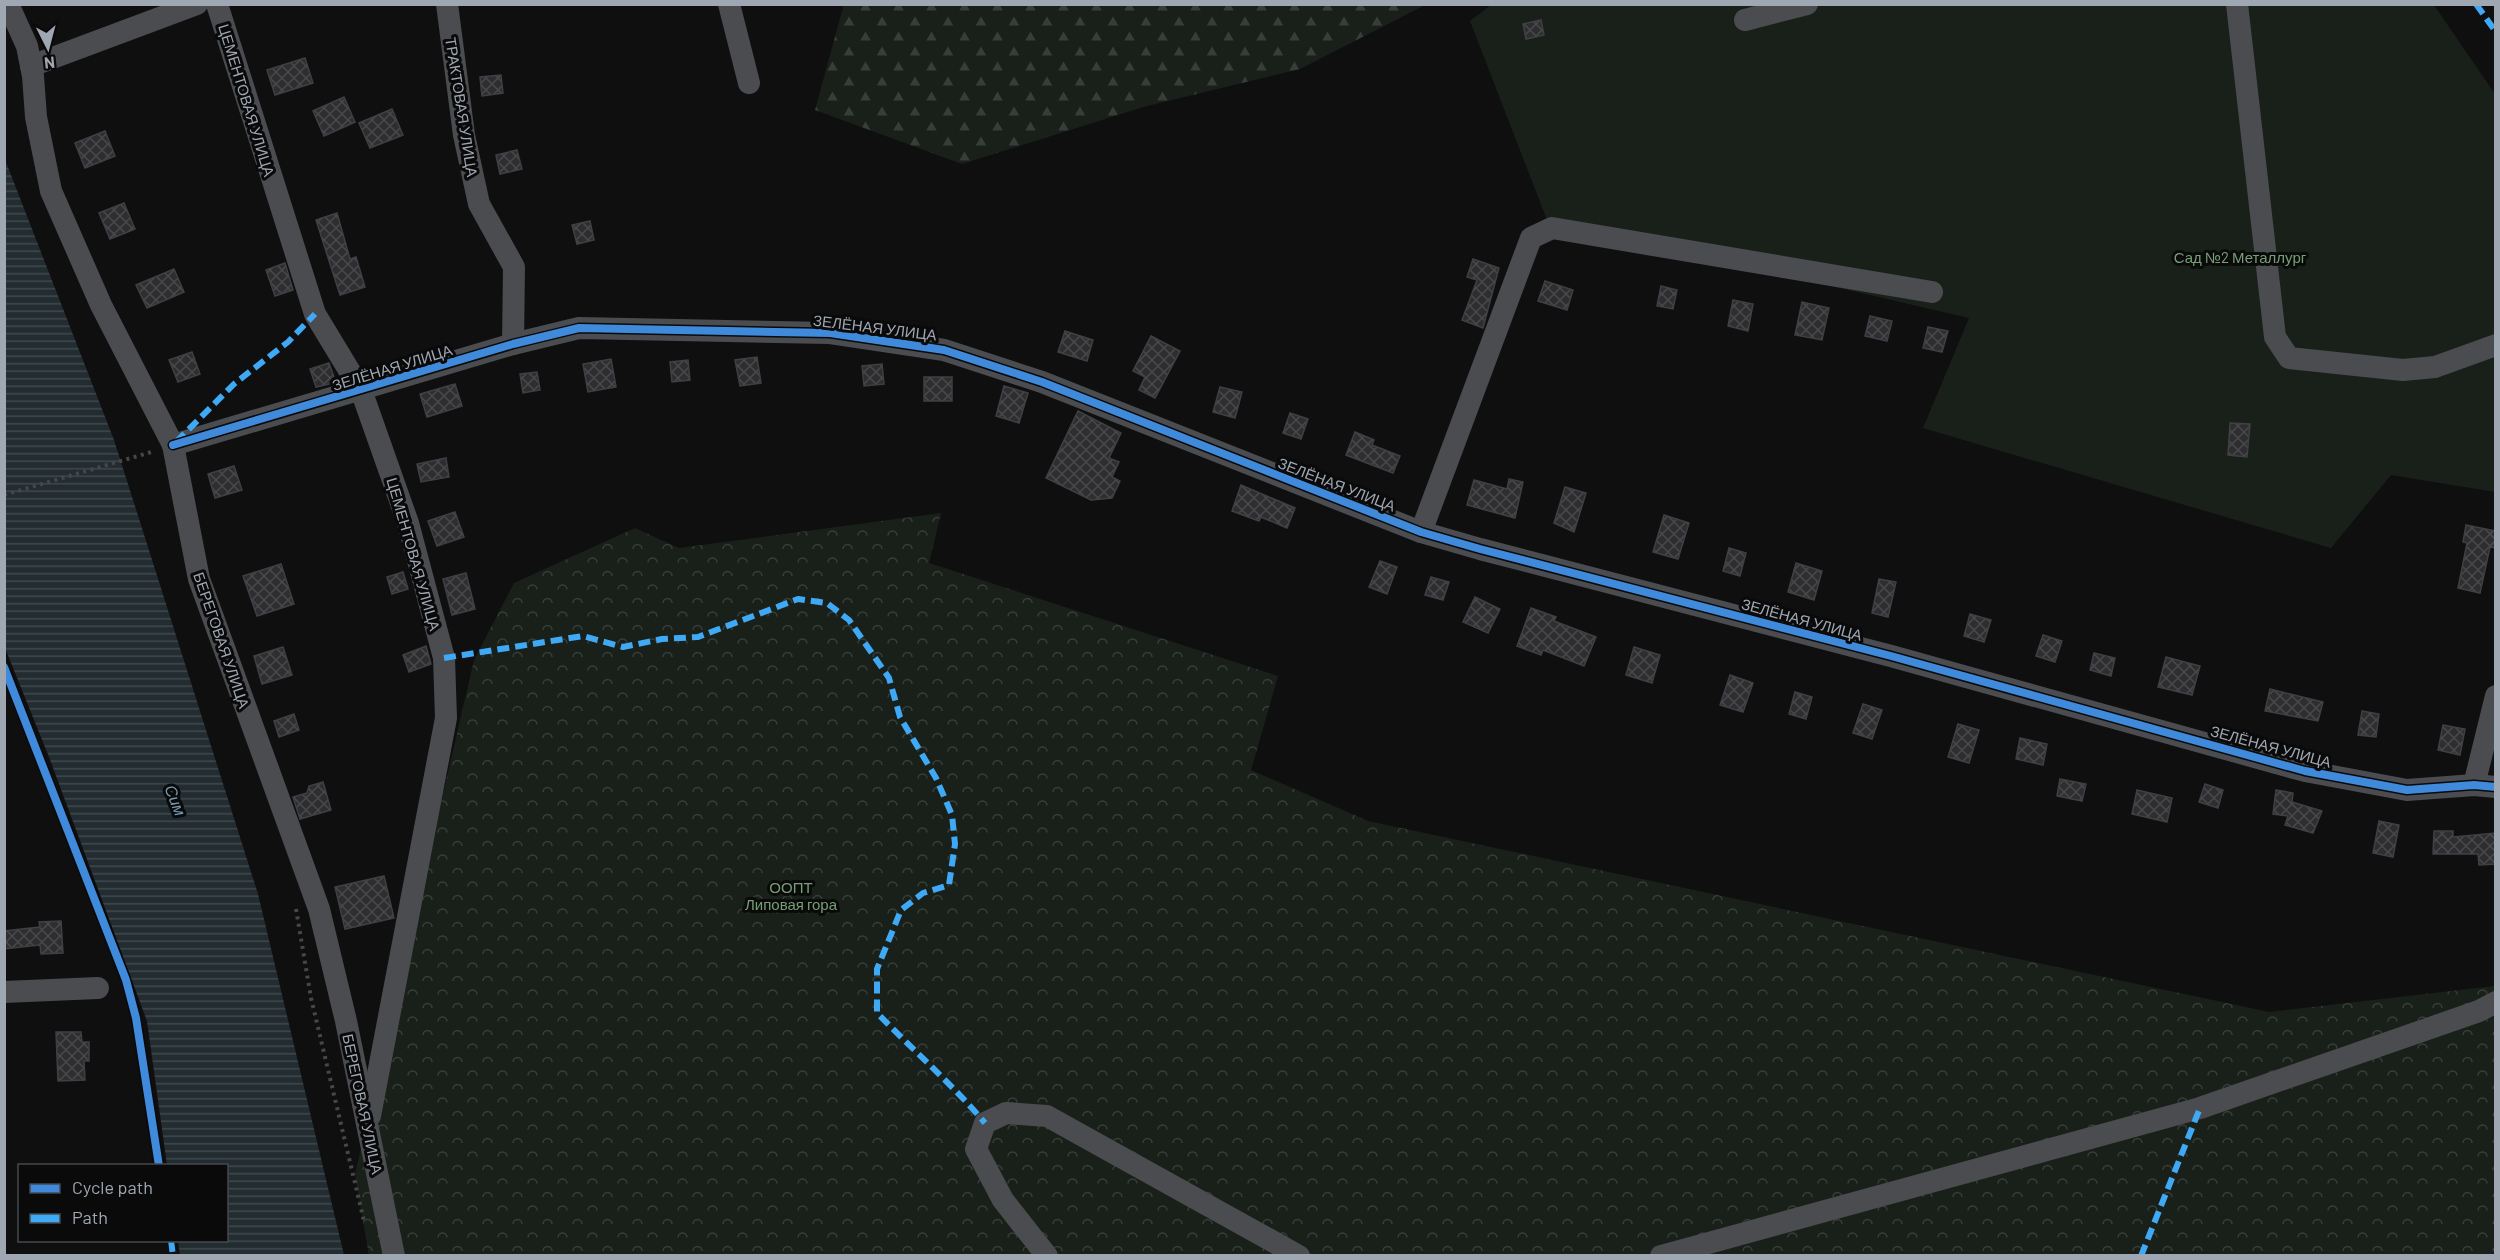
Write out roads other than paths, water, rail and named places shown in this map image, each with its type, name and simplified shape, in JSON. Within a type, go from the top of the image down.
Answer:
[{"type":"street","name":"БЕРЕГОВАЯ УЛИЦА","points":[[8,4],[27,46],[36,117],[51,191],[101,305],[173,445],[200,579],[318,909],[346,1021],[394,1256]]},
{"type":"street","points":[[31,66],[196,4]]},
{"type":"street","name":"ЦЕМЕНТОВАЯ УЛИЦА","points":[[217,4],[315,314],[361,390],[408,523],[444,658],[446,718],[367,1128]]},
{"type":"street","name":"ТРАКТОВАЯ УЛИЦА","points":[[447,4],[464,135],[479,204],[514,267],[513,344]]},
{"type":"street","points":[[729,4],[749,83]]},
{"type":"street","points":[[1745,20],[1807,4]]},
{"type":"street","points":[[2236,4],[2276,337],[2289,358],[2403,370],[2435,367],[2496,345]]},
{"type":"street","points":[[1421,531],[1531,238],[1542,232],[1552,228],[1932,292]]},
{"type":"street","name":"ЗЕЛЁНАЯ УЛИЦА","points":[[173,445],[513,344],[579,328],[830,333],[944,350],[1042,382],[1421,531],[1480,549],[1891,656],[2305,771],[2407,790],[2485,786],[2496,696]]},
{"type":"street","points":[[4,992],[98,988]]},
{"type":"street","points":[[1661,1256],[2200,1108],[2479,1011],[2496,1002]]},
{"type":"street","points":[[1047,1256],[1003,1200],[976,1149],[986,1123],[1006,1113],[1047,1116],[1299,1256]]},
{"type":"water","name":"Сим","points":[[4,157],[114,440],[258,894],[344,1255],[180,1255],[178,1242],[228,1242],[228,1164],[167,1164],[147,1021],[49,757],[5,648]]},
{"type":"park label","name":"Сад №2 Металлург","points":[[2240,257]]},
{"type":"park label","name":"ООПТ Липовая гора","points":[[791,896]]}]
